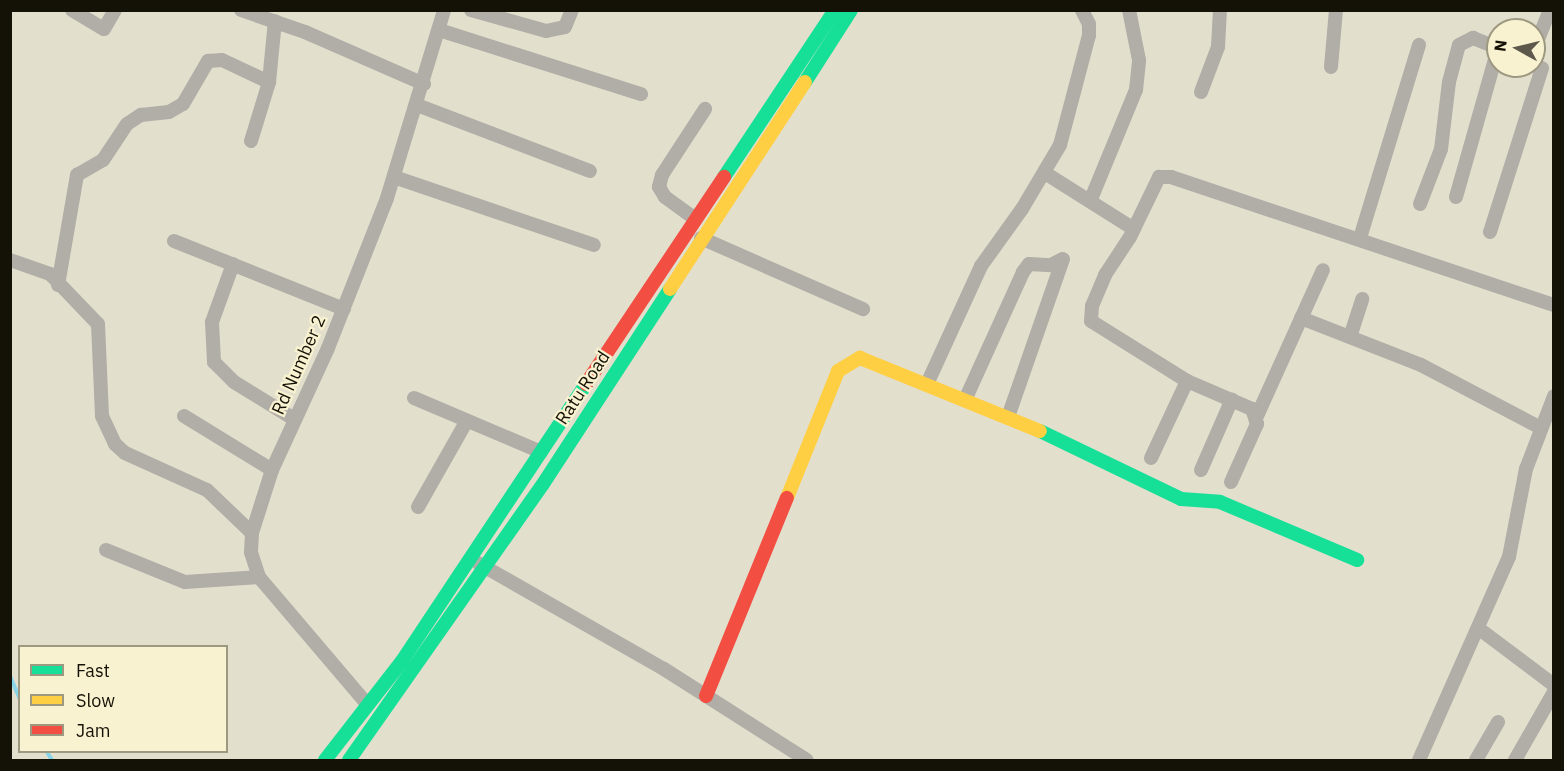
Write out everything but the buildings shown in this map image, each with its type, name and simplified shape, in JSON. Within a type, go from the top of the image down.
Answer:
[{"type":"main road","name":"Ratu Road","points":[[354,759],[485,568],[850,10]]},
{"type":"main road","name":"Ratu Road","points":[[325,760],[402,661],[694,218],[833,13]]},
{"type":"main road","points":[[706,696],[838,371],[860,358],[1008,417],[1181,499],[1220,502],[1358,560]]},
{"type":"street","points":[[72,10],[104,29],[115,10]]},
{"type":"street","points":[[242,10],[275,21],[424,84]]},
{"type":"street","name":"Rd Number 2","points":[[367,704],[259,577],[251,552],[252,533],[272,470],[344,309],[394,177],[424,84],[444,10]]},
{"type":"street","points":[[471,10],[546,31],[565,27],[572,10]]},
{"type":"street","points":[[817,10],[833,13]]},
{"type":"street","points":[[1091,199],[1136,90],[1139,60],[1129,10]]},
{"type":"street","points":[[1201,92],[1218,47],[1220,10]]},
{"type":"street","points":[[1331,67],[1336,10]]},
{"type":"street","points":[[927,384],[981,266],[1045,173],[1060,145],[1075,101],[1089,35],[1085,12]]},
{"type":"street","points":[[251,141],[269,82],[275,21]]},
{"type":"street","points":[[439,30],[641,94]]},
{"type":"street","points":[[1420,204],[1441,149],[1449,82],[1459,45],[1473,38],[1486,44]]},
{"type":"street","points":[[1360,238],[1419,45]]},
{"type":"street","points":[[58,285],[77,175],[103,160],[127,124],[141,115],[169,112],[183,104],[208,61],[222,60],[269,82]]},
{"type":"street","points":[[1456,197],[1490,78]]},
{"type":"street","points":[[1490,232],[1540,78]]},
{"type":"street","points":[[417,105],[590,171]]},
{"type":"street","points":[[694,218],[665,198],[659,187],[662,176],[705,109]]},
{"type":"street","points":[[1045,173],[1091,199],[1134,229]]},
{"type":"street","points":[[1257,416],[1232,399],[1187,381],[1091,321],[1092,306],[1105,275],[1134,229],[1153,186],[1165,176],[1360,238],[1554,305]]},
{"type":"street","points":[[394,177],[594,244]]},
{"type":"street","points":[[701,237],[863,309]]},
{"type":"street","points":[[174,241],[344,309]]},
{"type":"street","points":[[965,400],[1023,272],[1029,264],[1051,265],[1063,259],[1008,417]]},
{"type":"street","points":[[10,260],[39,268],[98,324],[100,404],[107,434],[125,453],[207,490],[252,533]]},
{"type":"street","points":[[232,264],[213,322],[214,363],[234,382],[294,419]]},
{"type":"street","points":[[1231,482],[1257,416],[1323,270]]},
{"type":"street","points":[[1350,337],[1362,299]]},
{"type":"street","points":[[1301,318],[1421,365],[1546,421]]},
{"type":"street","points":[[1151,458],[1187,381]]},
{"type":"street","points":[[1419,760],[1509,557],[1526,469],[1554,396]]},
{"type":"street","points":[[414,398],[541,452]]},
{"type":"street","points":[[1201,470],[1232,399]]},
{"type":"street","points":[[184,416],[272,470]]},
{"type":"street","points":[[418,507],[466,422]]},
{"type":"street","points":[[106,550],[185,582],[259,577]]},
{"type":"street","points":[[471,558],[706,696],[807,760]]},
{"type":"street","points":[[1478,628],[1554,685]]},
{"type":"street","points":[[1515,760],[1554,692]]},
{"type":"street","points":[[1476,760],[1498,722]]},
{"type":"street","points":[[334,748],[354,759]]},
{"type":"waterway","points":[[10,676],[18,694]]},
{"type":"waterway","points":[[48,753],[52,760]]},
{"type":"traffic: fast","points":[[724,177],[835,10]]},
{"type":"traffic: fast","points":[[805,82],[851,10]]},
{"type":"traffic: fast","points":[[349,760],[543,484],[670,289]]},
{"type":"traffic: fast","points":[[325,760],[402,661],[586,384]]},
{"type":"traffic: fast","points":[[1040,431],[1181,499],[1220,502],[1357,560]]},
{"type":"traffic: slow","points":[[670,289],[805,82]]},
{"type":"traffic: slow","points":[[787,498],[838,371],[860,358],[1040,431]]},
{"type":"traffic: jam","points":[[586,384],[724,177]]},
{"type":"traffic: jam","points":[[706,696],[787,498]]}]
